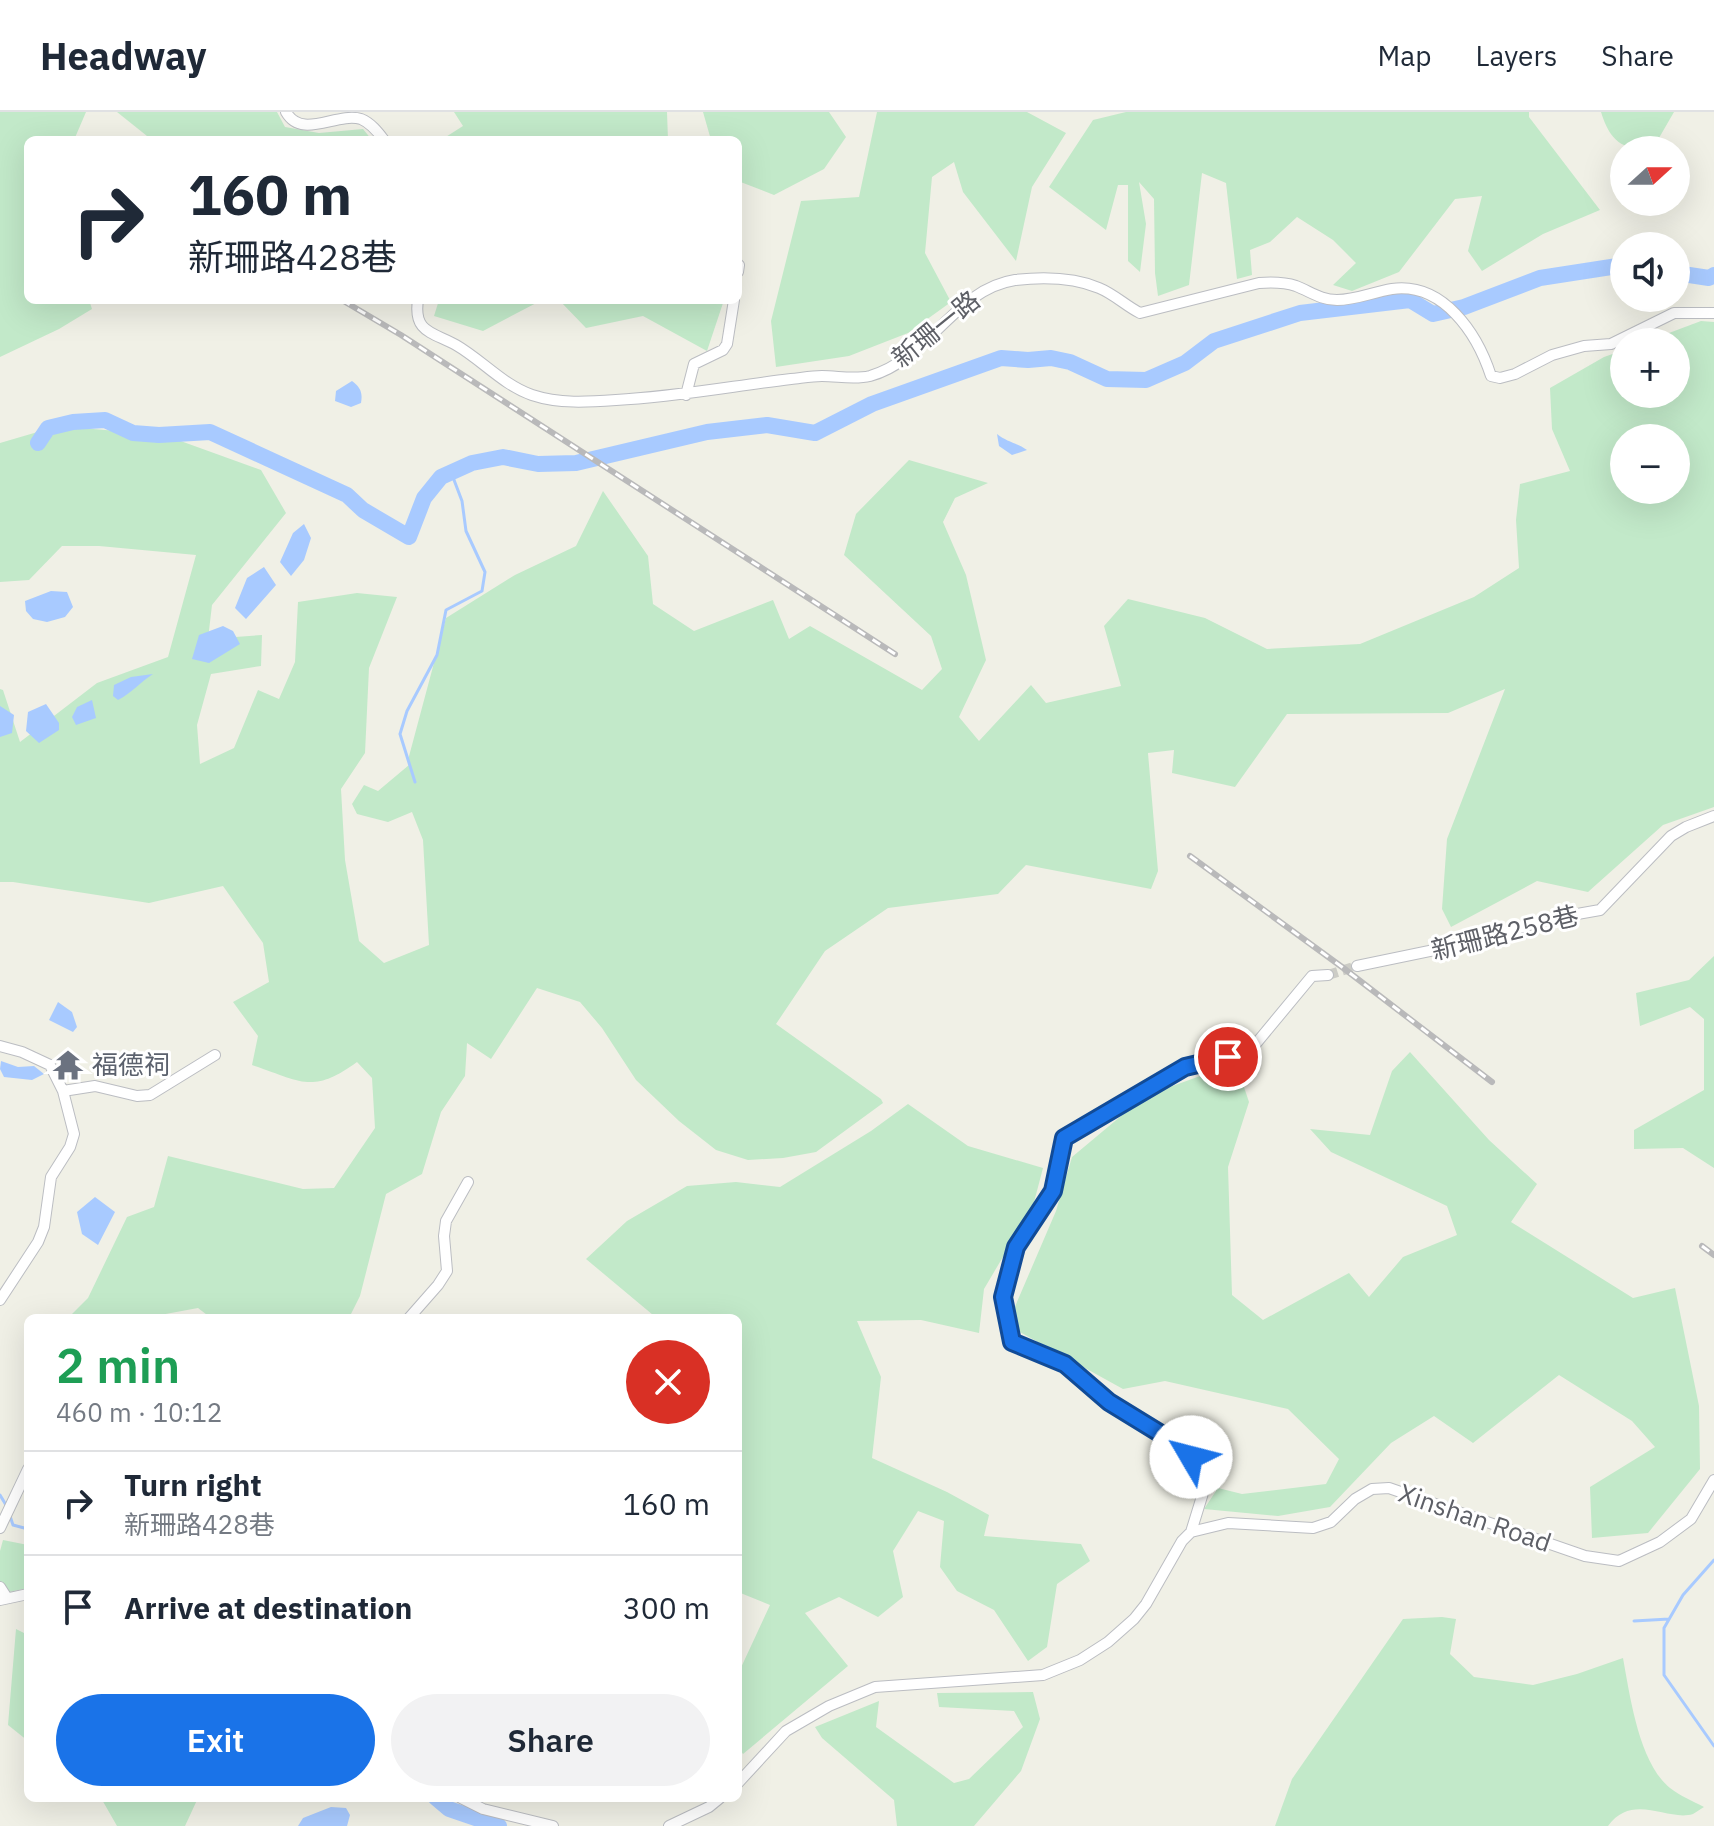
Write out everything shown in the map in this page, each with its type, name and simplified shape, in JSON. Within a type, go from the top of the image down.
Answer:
[{"type":"street","points":[[286,112],[290,120],[300,124],[336,116],[361,118],[381,136]]},
{"type":"street","name":"新珊一路","points":[[417,304],[416,315],[422,328],[454,344],[498,376],[530,394],[556,401],[686,395],[820,376],[868,377],[911,354],[982,291],[1016,280],[1055,278],[1086,284],[1099,288],[1140,313],[1248,285],[1279,282],[1296,286],[1321,299],[1352,299],[1394,289],[1408,289],[1448,304],[1480,349],[1491,376],[1500,378],[1515,374],[1552,355],[1584,346],[1611,344],[1674,313],[1714,313]]},
{"type":"street","points":[[686,395],[694,364],[723,350],[727,344],[733,304]]},
{"type":"street","name":"新珊路258巷","points":[[1357,966],[1473,942],[1549,919],[1600,910],[1671,836],[1714,816]]},
{"type":"street","points":[[742,1779],[786,1731],[829,1706],[875,1687],[1043,1675],[1080,1660],[1108,1642],[1146,1604],[1182,1541],[1191,1532],[1203,1493],[1203,1469],[1179,1445],[1109,1402],[1065,1364],[1012,1342],[1003,1297],[1016,1247],[1053,1191],[1064,1138],[1185,1067],[1249,1052],[1312,976],[1328,975]]},
{"type":"street","points":[[0,1046],[50,1065],[63,1091],[73,1124],[70,1147],[51,1177],[44,1227],[38,1242],[0,1300]]},
{"type":"street","points":[[63,1091],[95,1086],[137,1096],[150,1095],[215,1055]]},
{"type":"street","points":[[413,1314],[447,1271],[446,1221],[468,1182]]},
{"type":"street","points":[[1,1524],[24,1476]]},
{"type":"street","name":"Xinshan Road","points":[[1191,1532],[1228,1523],[1313,1528],[1331,1522],[1355,1499],[1372,1489],[1389,1488],[1585,1556],[1619,1561],[1660,1542],[1691,1519],[1714,1480]]},
{"type":"street","points":[[0,1587],[4,1599],[24,1595]]},
{"type":"street","points":[[469,1802],[483,1809],[553,1826]]},
{"type":"street","points":[[669,1826],[715,1802]]},
{"type":"green space","points":[[0,112],[86,112],[76,136],[24,136],[24,304],[90,304],[92,309],[59,329],[0,357]]},
{"type":"green space","points":[[117,112],[277,112],[285,127],[319,133],[363,129],[369,136],[147,136]]},
{"type":"green space","points":[[454,112],[667,112],[668,136],[447,136],[463,126]]},
{"type":"green space","points":[[703,112],[829,112],[846,137],[824,169],[774,195],[742,183],[742,136],[710,136]]},
{"type":"green space","points":[[877,112],[1027,112],[1066,133],[1032,187],[1016,261],[963,192],[954,162],[932,177],[925,253],[951,302],[908,333],[849,356],[776,367],[771,321],[801,201],[859,197]]},
{"type":"green space","points":[[1126,112],[1529,112],[1529,117],[1600,210],[1543,234],[1482,271],[1468,251],[1482,196],[1455,199],[1399,272],[1352,291],[1333,285],[1356,263],[1333,240],[1297,217],[1270,242],[1250,250],[1252,275],[1237,279],[1226,183],[1202,173],[1189,285],[1158,296],[1154,199],[1139,182],[1146,224],[1140,272],[1128,261],[1128,185],[1118,185],[1106,230],[1049,187],[1093,120]]},
{"type":"green space","points":[[1601,112],[1674,112],[1660,136],[1612,136]]},
{"type":"green space","points":[[438,304],[534,304],[483,331],[434,316]]},
{"type":"green space","points":[[563,304],[723,304],[707,351],[643,316],[586,328]]},
{"type":"green space","points":[[1701,321],[1714,322],[1714,807],[1663,825],[1588,892],[1537,881],[1451,927],[1442,909],[1447,839],[1505,689],[1448,713],[1287,714],[1235,787],[1172,773],[1174,750],[1148,753],[1158,871],[1151,889],[1026,865],[998,894],[888,908],[825,951],[776,1024],[883,1103],[816,1152],[748,1160],[716,1150],[679,1121],[636,1080],[602,1028],[580,1002],[537,988],[491,1059],[467,1043],[465,1076],[441,1112],[422,1174],[386,1194],[360,1296],[351,1314],[206,1314],[198,1308],[166,1314],[72,1314],[88,1298],[127,1217],[154,1207],[168,1156],[303,1189],[334,1188],[375,1128],[372,1078],[357,1062],[317,1082],[295,1080],[252,1065],[258,1036],[233,1002],[269,982],[263,943],[223,886],[149,903],[0,882],[0,689],[3,690],[20,742],[97,683],[168,657],[196,555],[99,546],[62,546],[29,580],[0,582],[0,443],[58,426],[164,435],[261,470],[286,513],[212,605],[208,639],[262,635],[261,666],[211,674],[197,725],[200,764],[234,748],[258,690],[279,699],[295,662],[298,602],[357,593],[397,597],[369,668],[365,753],[341,789],[345,860],[359,941],[384,963],[429,945],[423,840],[412,812],[388,822],[357,814],[352,804],[364,785],[378,791],[409,765],[446,618],[515,575],[576,546],[603,491],[648,556],[653,604],[694,631],[773,600],[789,639],[810,626],[922,690],[942,669],[931,636],[844,555],[856,514],[909,460],[988,483],[955,498],[943,522],[966,575],[986,660],[959,717],[979,741],[1031,685],[1046,703],[1121,686],[1104,626],[1128,599],[1205,618],[1267,649],[1360,644],[1474,597],[1519,568],[1516,520],[1520,484],[1570,471],[1552,429],[1550,388],[1610,355],[1610,408],[1690,408],[1690,328],[1682,328]]},
{"type":"green space","points":[[1714,956],[1714,1168],[1683,1148],[1634,1149],[1634,1130],[1704,1090],[1704,1019],[1690,1007],[1640,1026],[1636,993],[1689,980]]},
{"type":"green space","points":[[1410,1052],[1489,1140],[1537,1184],[1511,1222],[1633,1298],[1675,1288],[1699,1406],[1700,1469],[1648,1533],[1592,1538],[1590,1487],[1655,1447],[1632,1421],[1559,1375],[1473,1443],[1434,1416],[1391,1443],[1330,1507],[1278,1516],[1204,1509],[1218,1488],[1242,1494],[1326,1484],[1339,1459],[1288,1409],[1165,1381],[1123,1389],[1018,1331],[1014,1309],[1056,1211],[1072,1157],[1145,1096],[1236,1063],[1249,1102],[1228,1167],[1232,1295],[1263,1320],[1349,1273],[1369,1297],[1403,1257],[1457,1235],[1447,1206],[1331,1152],[1310,1129],[1370,1135],[1392,1071]]},
{"type":"green space","points":[[908,1104],[968,1146],[1043,1168],[1033,1206],[984,1289],[979,1333],[921,1320],[857,1321],[881,1377],[872,1458],[989,1515],[984,1536],[1081,1544],[1090,1561],[1057,1584],[1047,1647],[1028,1661],[994,1610],[957,1591],[940,1567],[944,1521],[918,1511],[893,1551],[903,1597],[878,1617],[839,1597],[805,1613],[848,1666],[743,1754],[742,1665],[770,1605],[742,1594],[742,1314],[652,1314],[586,1259],[627,1221],[687,1186],[736,1182],[780,1187],[871,1131]]},
{"type":"green space","points":[[3,1540],[24,1544],[24,1589],[0,1594]]},
{"type":"green space","points":[[1403,1619],[1456,1619],[1450,1654],[1474,1677],[1533,1685],[1623,1658],[1643,1746],[1659,1777],[1682,1796],[1704,1807],[1693,1814],[1683,1815],[1639,1809],[1628,1811],[1608,1826],[1275,1826],[1292,1779]]},
{"type":"green space","points":[[16,1629],[24,1633],[24,1738],[8,1725]]},
{"type":"green space","points":[[1033,1692],[1040,1719],[1021,1771],[974,1826],[897,1826],[894,1800],[822,1738],[815,1727],[879,1701],[876,1727],[954,1783],[969,1779],[1023,1727],[1014,1711],[939,1707],[937,1693]]},
{"type":"green space","points":[[103,1802],[196,1802],[185,1826],[117,1826]]},
{"type":"water","points":[[352,381],[360,390],[361,403],[351,407],[335,401],[336,391]]},
{"type":"water","points":[[997,434],[1027,450],[1012,455],[999,446]]},
{"type":"water","points":[[304,524],[311,538],[304,560],[291,576],[280,562],[293,533]]},
{"type":"water","points":[[264,567],[276,585],[246,619],[235,608],[247,578]]},
{"type":"water","points":[[51,591],[67,592],[73,607],[65,617],[47,622],[33,619],[26,611],[25,601]]},
{"type":"water","points":[[223,626],[233,631],[240,644],[209,663],[192,659],[199,635]]},
{"type":"water","points":[[153,674],[118,700],[113,696],[114,685],[131,677]]},
{"type":"water","points":[[92,700],[96,718],[76,725],[72,717],[77,707]]},
{"type":"water","points":[[46,704],[59,723],[59,730],[39,743],[26,731],[28,712]]},
{"type":"water","points":[[0,706],[14,715],[12,733],[0,737]]},
{"type":"water","points":[[58,1002],[72,1012],[77,1027],[73,1032],[49,1020]]},
{"type":"water","points":[[1,1061],[18,1067],[34,1066],[44,1074],[32,1080],[4,1077],[0,1069]]},
{"type":"water","points":[[95,1197],[115,1212],[98,1245],[82,1234],[77,1212]]},
{"type":"water","points":[[331,1807],[346,1808],[350,1815],[347,1826],[298,1826],[303,1818]]},
{"type":"waterway","points":[[38,443],[48,428],[73,422],[105,420],[133,433],[159,435],[210,432],[347,495],[363,510],[409,537],[424,498],[441,477],[472,463],[503,457],[538,464],[576,463],[707,432],[767,425],[815,433],[872,404],[1001,358],[1051,358],[1070,362],[1107,379],[1146,380],[1185,363],[1214,341],[1300,313],[1410,300],[1433,314],[1464,307],[1540,278],[1610,267]]},
{"type":"waterway","points":[[1690,275],[1709,278],[1714,275]]},
{"type":"waterway","points":[[415,782],[400,734],[407,711],[437,655],[446,610],[482,591],[485,572],[466,531],[462,501],[451,472]]},
{"type":"waterway","points":[[0,1495],[6,1505]]},
{"type":"waterway","points":[[10,1516],[13,1525],[24,1528]]},
{"type":"waterway","points":[[1714,1560],[1683,1595],[1664,1628],[1664,1675],[1714,1746]]},
{"type":"waterway","points":[[1634,1621],[1669,1619]]},
{"type":"waterway","points":[[441,1802],[449,1809],[499,1826]]},
{"type":"tunnel","points":[[1328,975],[1357,966]]},
{"type":"railway","points":[[349,304],[895,654]]},
{"type":"railway","points":[[1190,856],[1492,1082]]},
{"type":"railway","points":[[1702,1246],[1714,1255]]},
{"type":"place","name":"福德祠","points":[[68,1065]]},
{"type":"route","points":[[1191,1457],[1179,1445],[1109,1402],[1065,1364],[1012,1342],[1003,1297],[1016,1247],[1053,1191],[1064,1138],[1185,1067],[1228,1057]]}]
